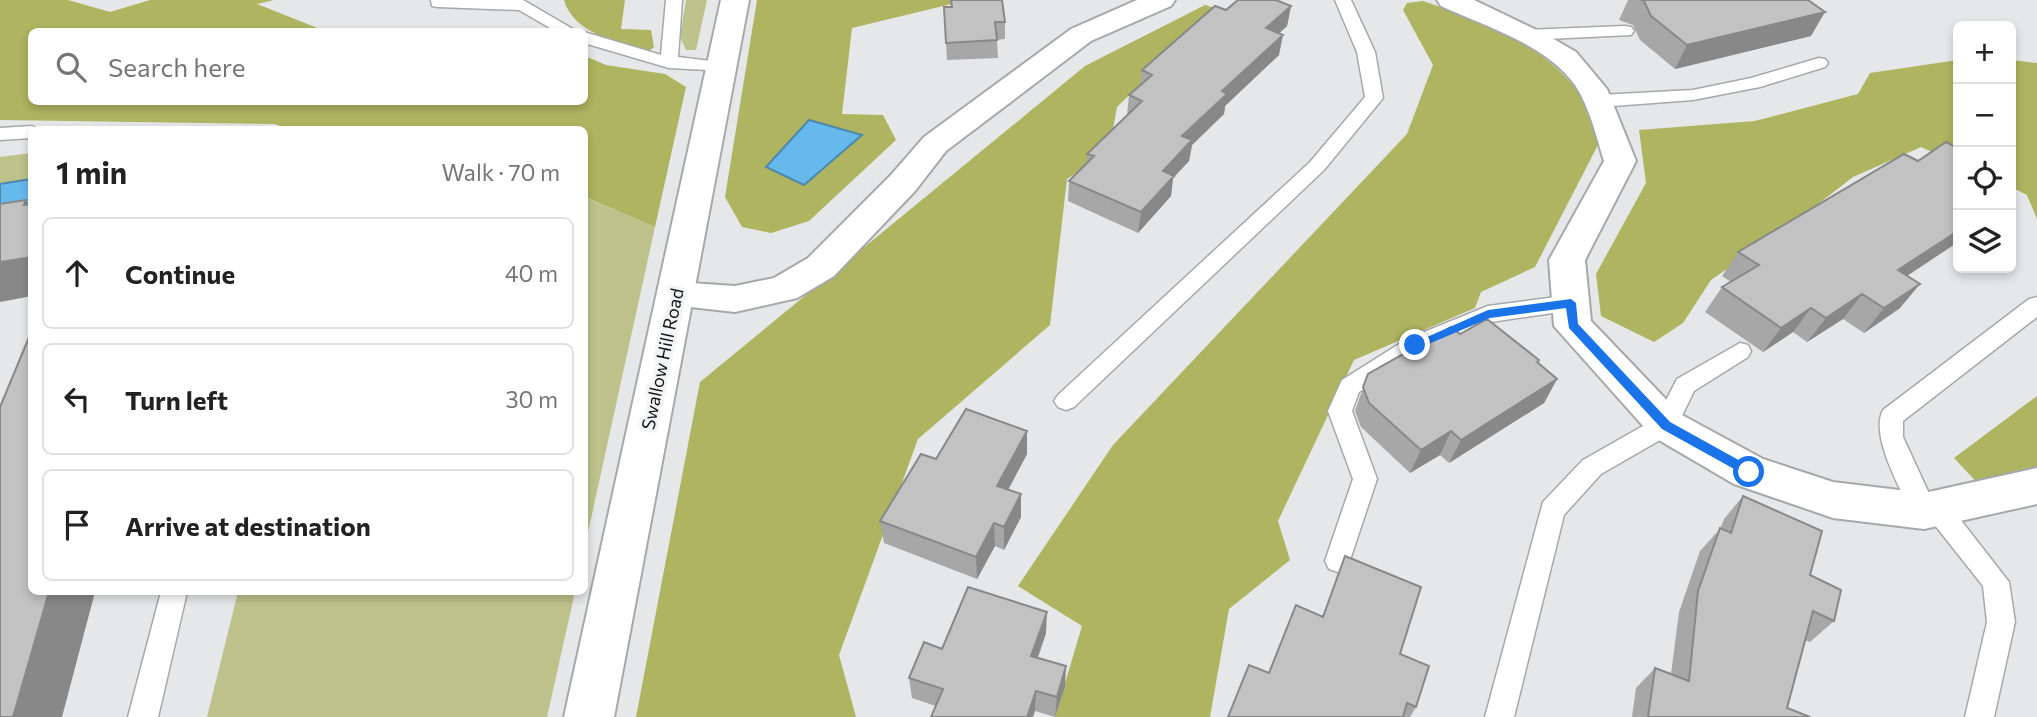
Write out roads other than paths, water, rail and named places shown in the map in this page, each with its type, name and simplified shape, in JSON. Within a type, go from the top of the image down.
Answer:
[{"type":"street","name":"Swallow Hill Road","points":[[589,717],[735,0]]},
{"type":"street","points":[[1451,0],[1525,35],[1576,67],[1600,101],[1620,161],[1567,260],[1573,326],[1666,425],[1749,472],[1833,500],[1930,510],[2037,486]]},
{"type":"street","points":[[676,295],[735,299],[784,289],[821,267],[903,183],[935,144],[1081,35],[1157,1]]},
{"type":"lane","points":[[669,63],[674,0]]},
{"type":"lane","points":[[1066,401],[1317,166],[1374,98],[1366,52],[1343,0]]},
{"type":"lane","points":[[438,2],[523,5],[563,28]]},
{"type":"lane","points":[[1525,35],[1625,31]]},
{"type":"lane","points":[[588,39],[628,55],[669,63],[722,67]]},
{"type":"lane","points":[[1600,101],[1693,95],[1754,83],[1819,63]]},
{"type":"lane","points":[[0,134],[28,132]]},
{"type":"lane","points":[[1338,561],[1365,479],[1340,411],[1350,386],[1415,345],[1488,314],[1571,303]]},
{"type":"lane","points":[[1979,717],[2001,622],[1996,582],[1930,510],[1891,437],[1891,417],[2037,305]]},
{"type":"lane","points":[[1500,717],[1552,510],[1592,467],[1666,425],[1685,385],[1740,351]]},
{"type":"lane","points":[[144,717],[173,595]]},
{"type":"water","points":[[809,120],[862,135],[804,185],[766,167]]},
{"type":"water","points":[[28,179],[28,203],[0,208],[0,184]]}]
